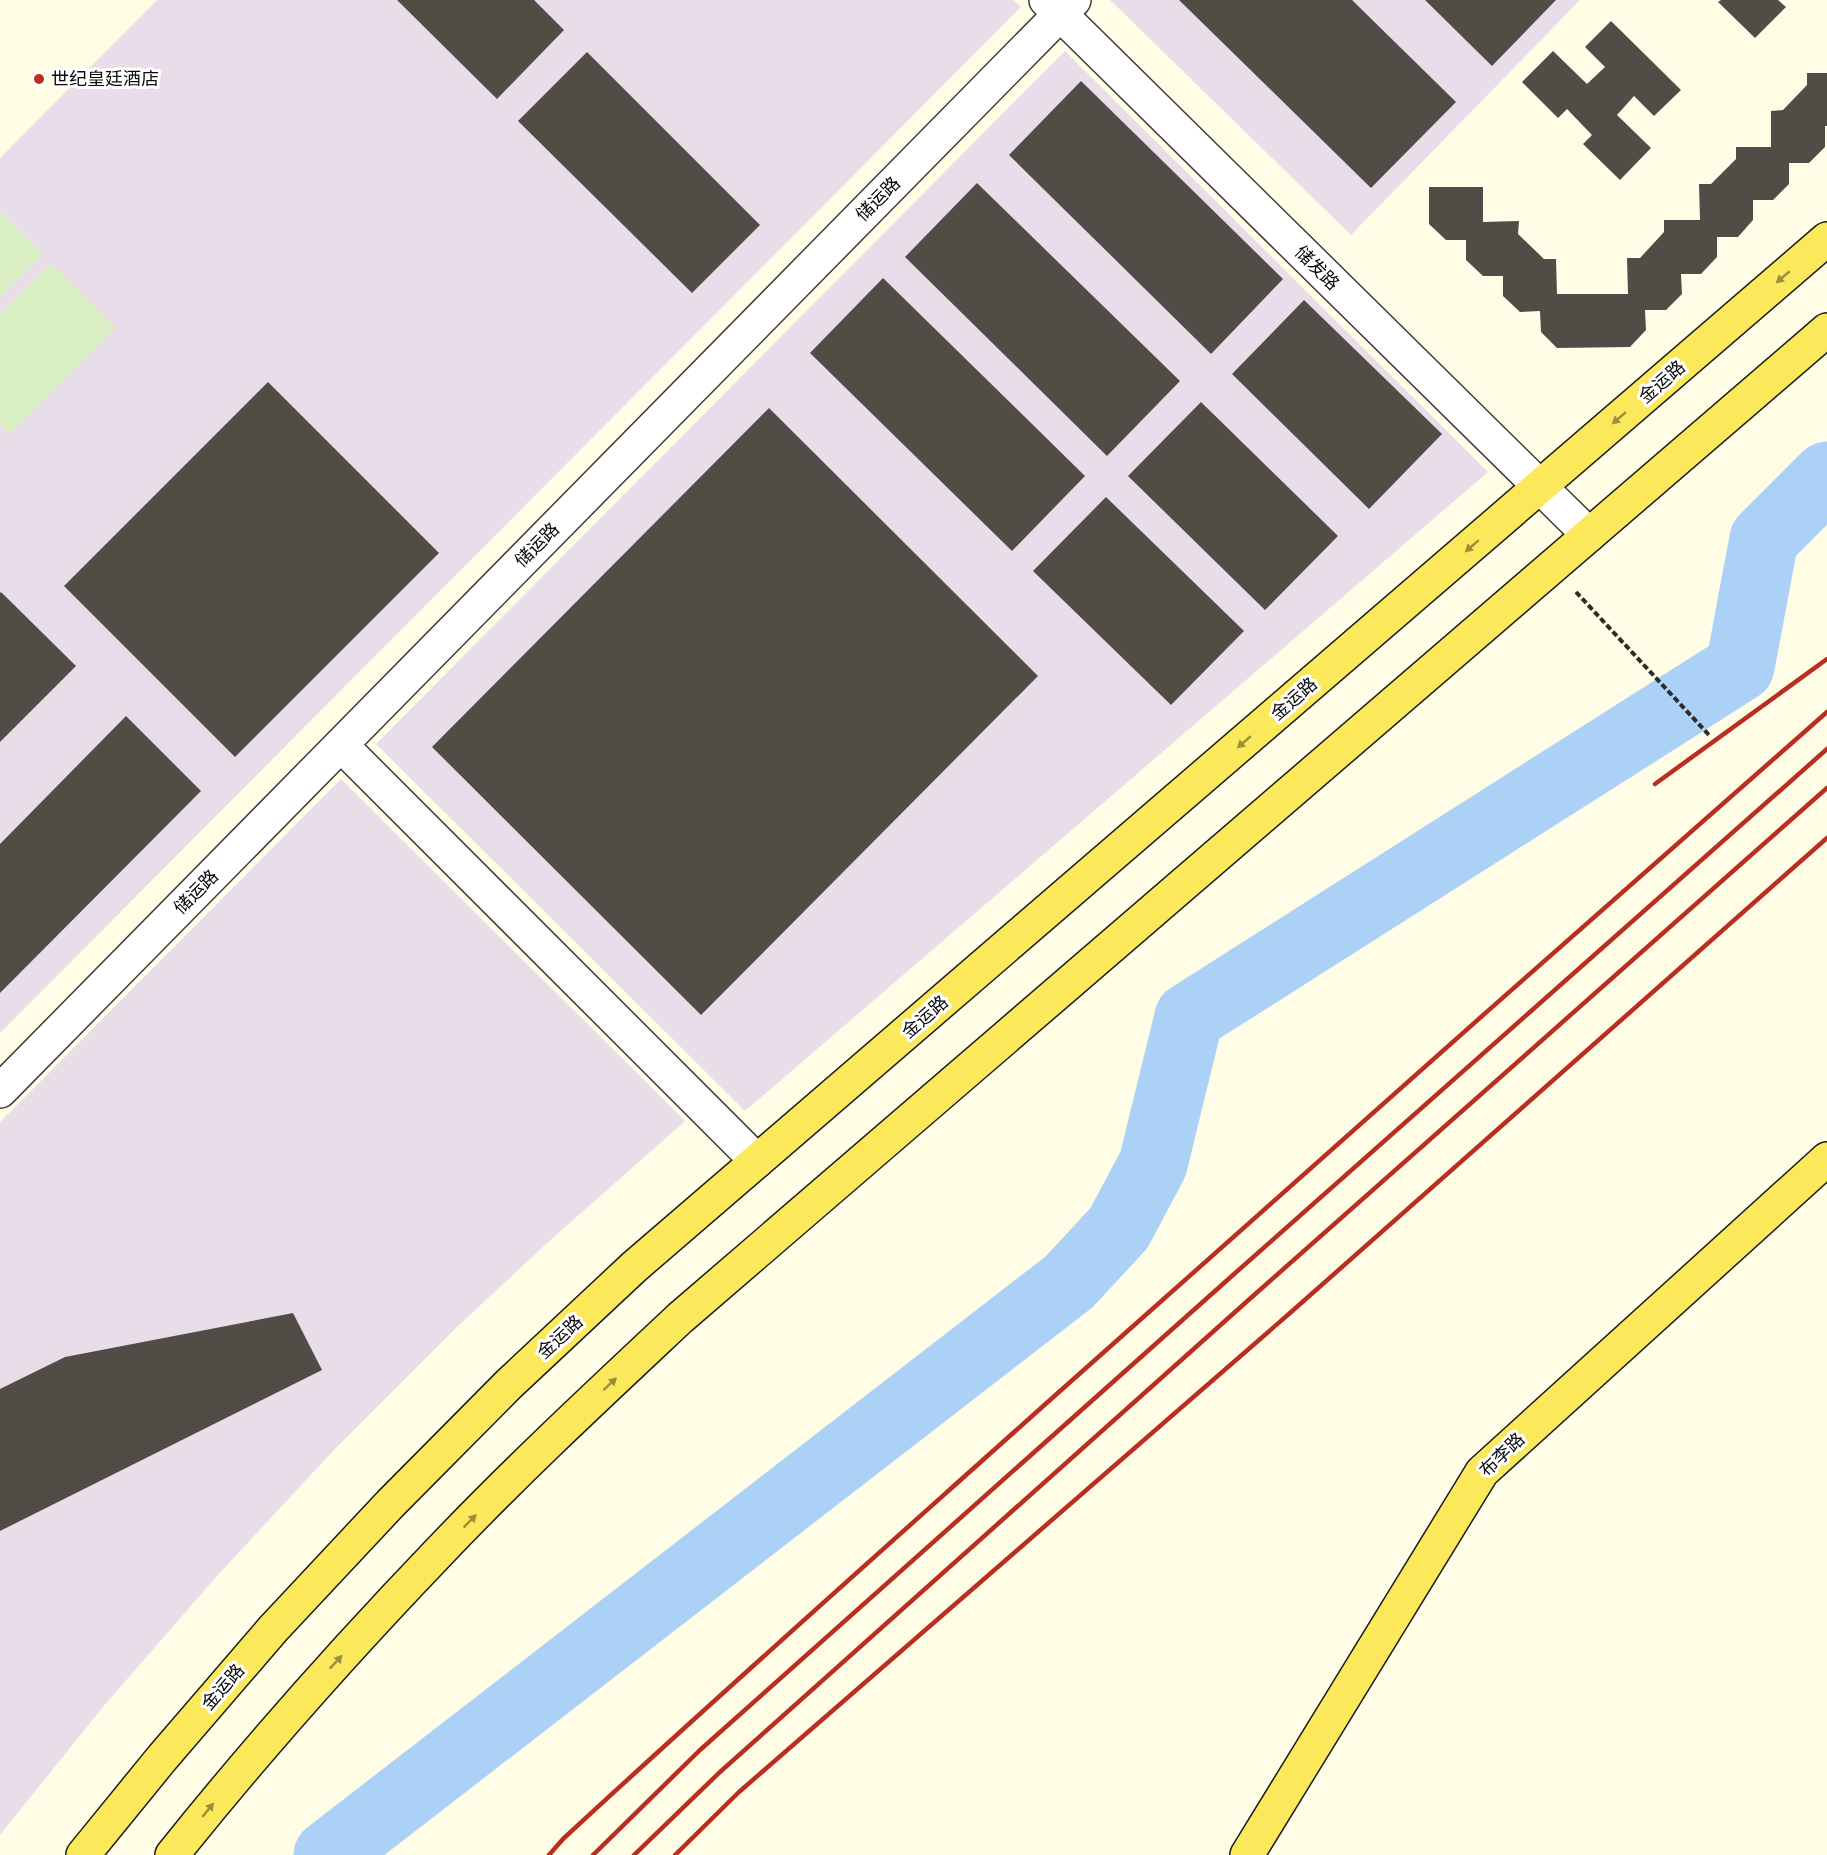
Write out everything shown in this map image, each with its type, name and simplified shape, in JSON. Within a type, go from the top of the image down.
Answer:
[{"type":"main road","name":"金运路","points":[[83,1855],[162,1758],[273,1629],[390,1504],[510,1384],[626,1275],[1827,239]]},
{"type":"main road","points":[[172,1855],[214,1802],[324,1675],[439,1552],[598,1395],[690,1311],[1827,330]]},
{"type":"main road","name":"布李路","points":[[1247,1855],[1482,1472],[1827,1159]]},
{"type":"street","name":"储发路","points":[[1060,5],[1589,535]]},
{"type":"street","name":"储运路","points":[[0,1091],[341,745],[1060,5]]},
{"type":"street","points":[[341,745],[757,1161]]},
{"type":"path","points":[[1650,671],[1709,735]]},
{"type":"shaded area","points":[[157,0],[1013,0],[1021,7],[0,1033],[0,158]]},
{"type":"shaded area","points":[[1110,0],[1580,0],[1351,235]]},
{"type":"shaded area","points":[[1065,51],[1488,472],[745,1111],[376,744]]},
{"type":"shaded area","points":[[341,779],[685,1121],[546,1244],[456,1328],[333,1451],[216,1577],[102,1708],[0,1835],[0,1122]]},
{"type":"green space","points":[[0,211],[43,254],[0,297]]},
{"type":"green space","points":[[51,263],[116,328],[10,434],[0,424],[0,314]]},
{"type":"building","points":[[397,0],[534,0],[564,30],[497,99]]},
{"type":"building","points":[[1179,0],[1352,0],[1456,102],[1371,188]]},
{"type":"building","points":[[1425,0],[1556,0],[1492,66]]},
{"type":"building","points":[[1721,0],[1778,0],[1786,7],[1755,38],[1718,2]]},
{"type":"building","points":[[1611,21],[1681,90],[1654,116],[1634,96],[1617,115],[1651,148],[1620,180],[1583,144],[1592,135],[1567,109],[1558,118],[1522,82],[1553,51],[1587,84],[1605,67],[1585,47]]},
{"type":"building","points":[[587,52],[760,225],[692,293],[518,121]]},
{"type":"building","points":[[1807,73],[1827,73],[1825,147],[1809,163],[1789,163],[1789,184],[1773,200],[1753,200],[1753,220],[1738,237],[1717,237],[1717,257],[1701,274],[1681,274],[1682,294],[1666,310],[1645,310],[1646,330],[1630,347],[1557,348],[1541,332],[1540,311],[1520,312],[1503,296],[1503,276],[1483,276],[1466,260],[1466,240],[1446,240],[1429,224],[1429,187],[1483,187],[1483,222],[1519,221],[1518,234],[1544,259],[1556,259],[1557,294],[1628,294],[1627,258],[1640,258],[1664,232],[1664,220],[1700,220],[1699,184],[1711,184],[1736,159],[1736,147],[1771,147],[1771,111],[1783,110],[1807,85]]},
{"type":"building","points":[[1081,81],[1283,279],[1211,354],[1009,155]]},
{"type":"building","points":[[977,183],[1180,381],[1107,456],[905,257]]},
{"type":"building","points":[[883,278],[1085,476],[1012,551],[810,353]]},
{"type":"building","points":[[1304,300],[1442,434],[1369,509],[1232,374]]},
{"type":"building","points":[[268,382],[439,553],[235,757],[64,586]]},
{"type":"building","points":[[1201,402],[1338,536],[1265,610],[1128,476]]},
{"type":"building","points":[[769,408],[1038,676],[701,1015],[432,747]]},
{"type":"building","points":[[1106,497],[1244,631],[1171,705],[1033,571]]},
{"type":"building","points":[[0,593],[76,666],[0,742]]},
{"type":"building","points":[[126,716],[201,791],[0,993],[0,844]]},
{"type":"building","points":[[293,1313],[322,1370],[0,1531],[0,1389],[65,1357]]},
{"type":"waterway","points":[[328,1855],[1069,1282],[1119,1228],[1153,1164],[1189,1017],[1740,667],[1764,539],[1827,476]]},
{"type":"railway","points":[[1655,784],[1827,659]]},
{"type":"railway","points":[[549,1855],[563,1839],[866,1564],[1827,712]]},
{"type":"railway","points":[[593,1855],[700,1750],[1827,749]]},
{"type":"railway","points":[[634,1855],[720,1772],[1827,788]]},
{"type":"railway","points":[[675,1855],[739,1792],[1290,1313],[1827,838]]},
{"type":"place","name":"世纪皇廷酒店","points":[[39,79]]}]
